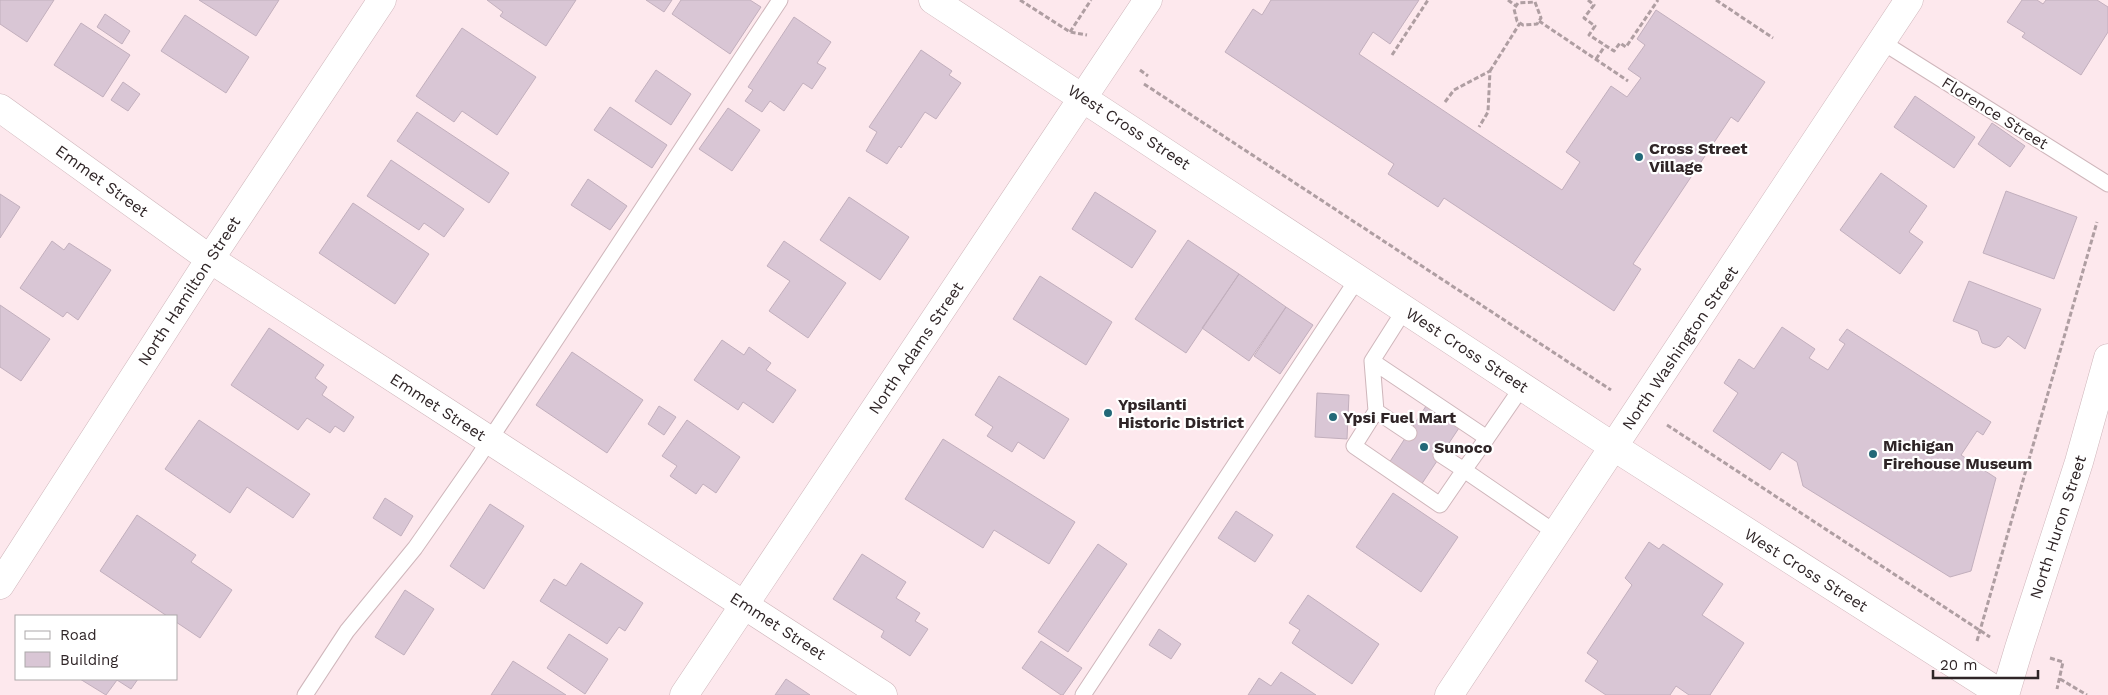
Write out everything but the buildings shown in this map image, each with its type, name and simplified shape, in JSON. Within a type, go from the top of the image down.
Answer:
[{"type":"street","name":"North Hamilton Street","points":[[0,585],[210,259],[382,0]]},
{"type":"street","name":"West Cross Street","points":[[933,0],[1614,447],[2004,695]]},
{"type":"street","name":"North Adams Street","points":[[684,695],[1148,0]]},
{"type":"street","name":"North Washington Street","points":[[1449,695],[1909,0]]},
{"type":"street","name":"Emmet Street","points":[[0,108],[210,259],[883,695]]},
{"type":"street","name":"North Huron Street","points":[[2004,695],[2079,462],[2108,358]]},
{"type":"lane","points":[[305,695],[347,631],[415,548],[489,440],[780,0]]},
{"type":"lane","name":"Florence Street","points":[[1882,42],[2108,184]]},
{"type":"lane","points":[[1083,695],[1358,278]]},
{"type":"lane","points":[[1404,309],[1372,361],[1376,411],[1354,446],[1440,505],[1522,387]]},
{"type":"lane","points":[[1372,361],[1487,438]]},
{"type":"lane","points":[[1376,411],[1409,433]]},
{"type":"lane","points":[[1441,455],[1556,533]]},
{"type":"path","points":[[1020,0],[1070,32],[1088,36]]},
{"type":"path","points":[[1070,32],[1091,0]]},
{"type":"path","points":[[1392,55],[1428,0]]},
{"type":"path","points":[[1508,0],[1516,6]]},
{"type":"path","points":[[1588,0],[1594,5],[1584,18],[1595,26],[1589,35],[1614,51],[1620,42],[1626,47],[1658,0]]},
{"type":"path","points":[[1716,0],[1773,38]]},
{"type":"path","points":[[1536,1],[1540,18],[1537,24],[1523,25],[1517,21],[1514,8],[1518,3],[1536,1]]},
{"type":"path","points":[[1538,21],[1628,81]]},
{"type":"path","points":[[1445,102],[1454,90],[1490,70],[1520,23]]},
{"type":"path","points":[[1596,60],[1605,46]]},
{"type":"path","points":[[1137,69],[1148,76]]},
{"type":"path","points":[[1478,127],[1488,112],[1490,70]]},
{"type":"path","points":[[1144,84],[1611,390]]},
{"type":"path","points":[[1977,642],[2097,222]]},
{"type":"path","points":[[1665,424],[1981,632],[1999,642],[2064,662],[2057,689]]},
{"type":"path","points":[[2060,680],[2087,695]]},
{"type":"place","name":"Cross Street Village","points":[[1639,157]]},
{"type":"place","name":"Ypsilanti Historic District","points":[[1108,413]]},
{"type":"place","name":"Ypsi Fuel Mart","points":[[1333,417]]},
{"type":"place","name":"Sunoco","points":[[1424,447]]},
{"type":"place","name":"Michigan Firehouse Museum","points":[[1873,454]]}]
